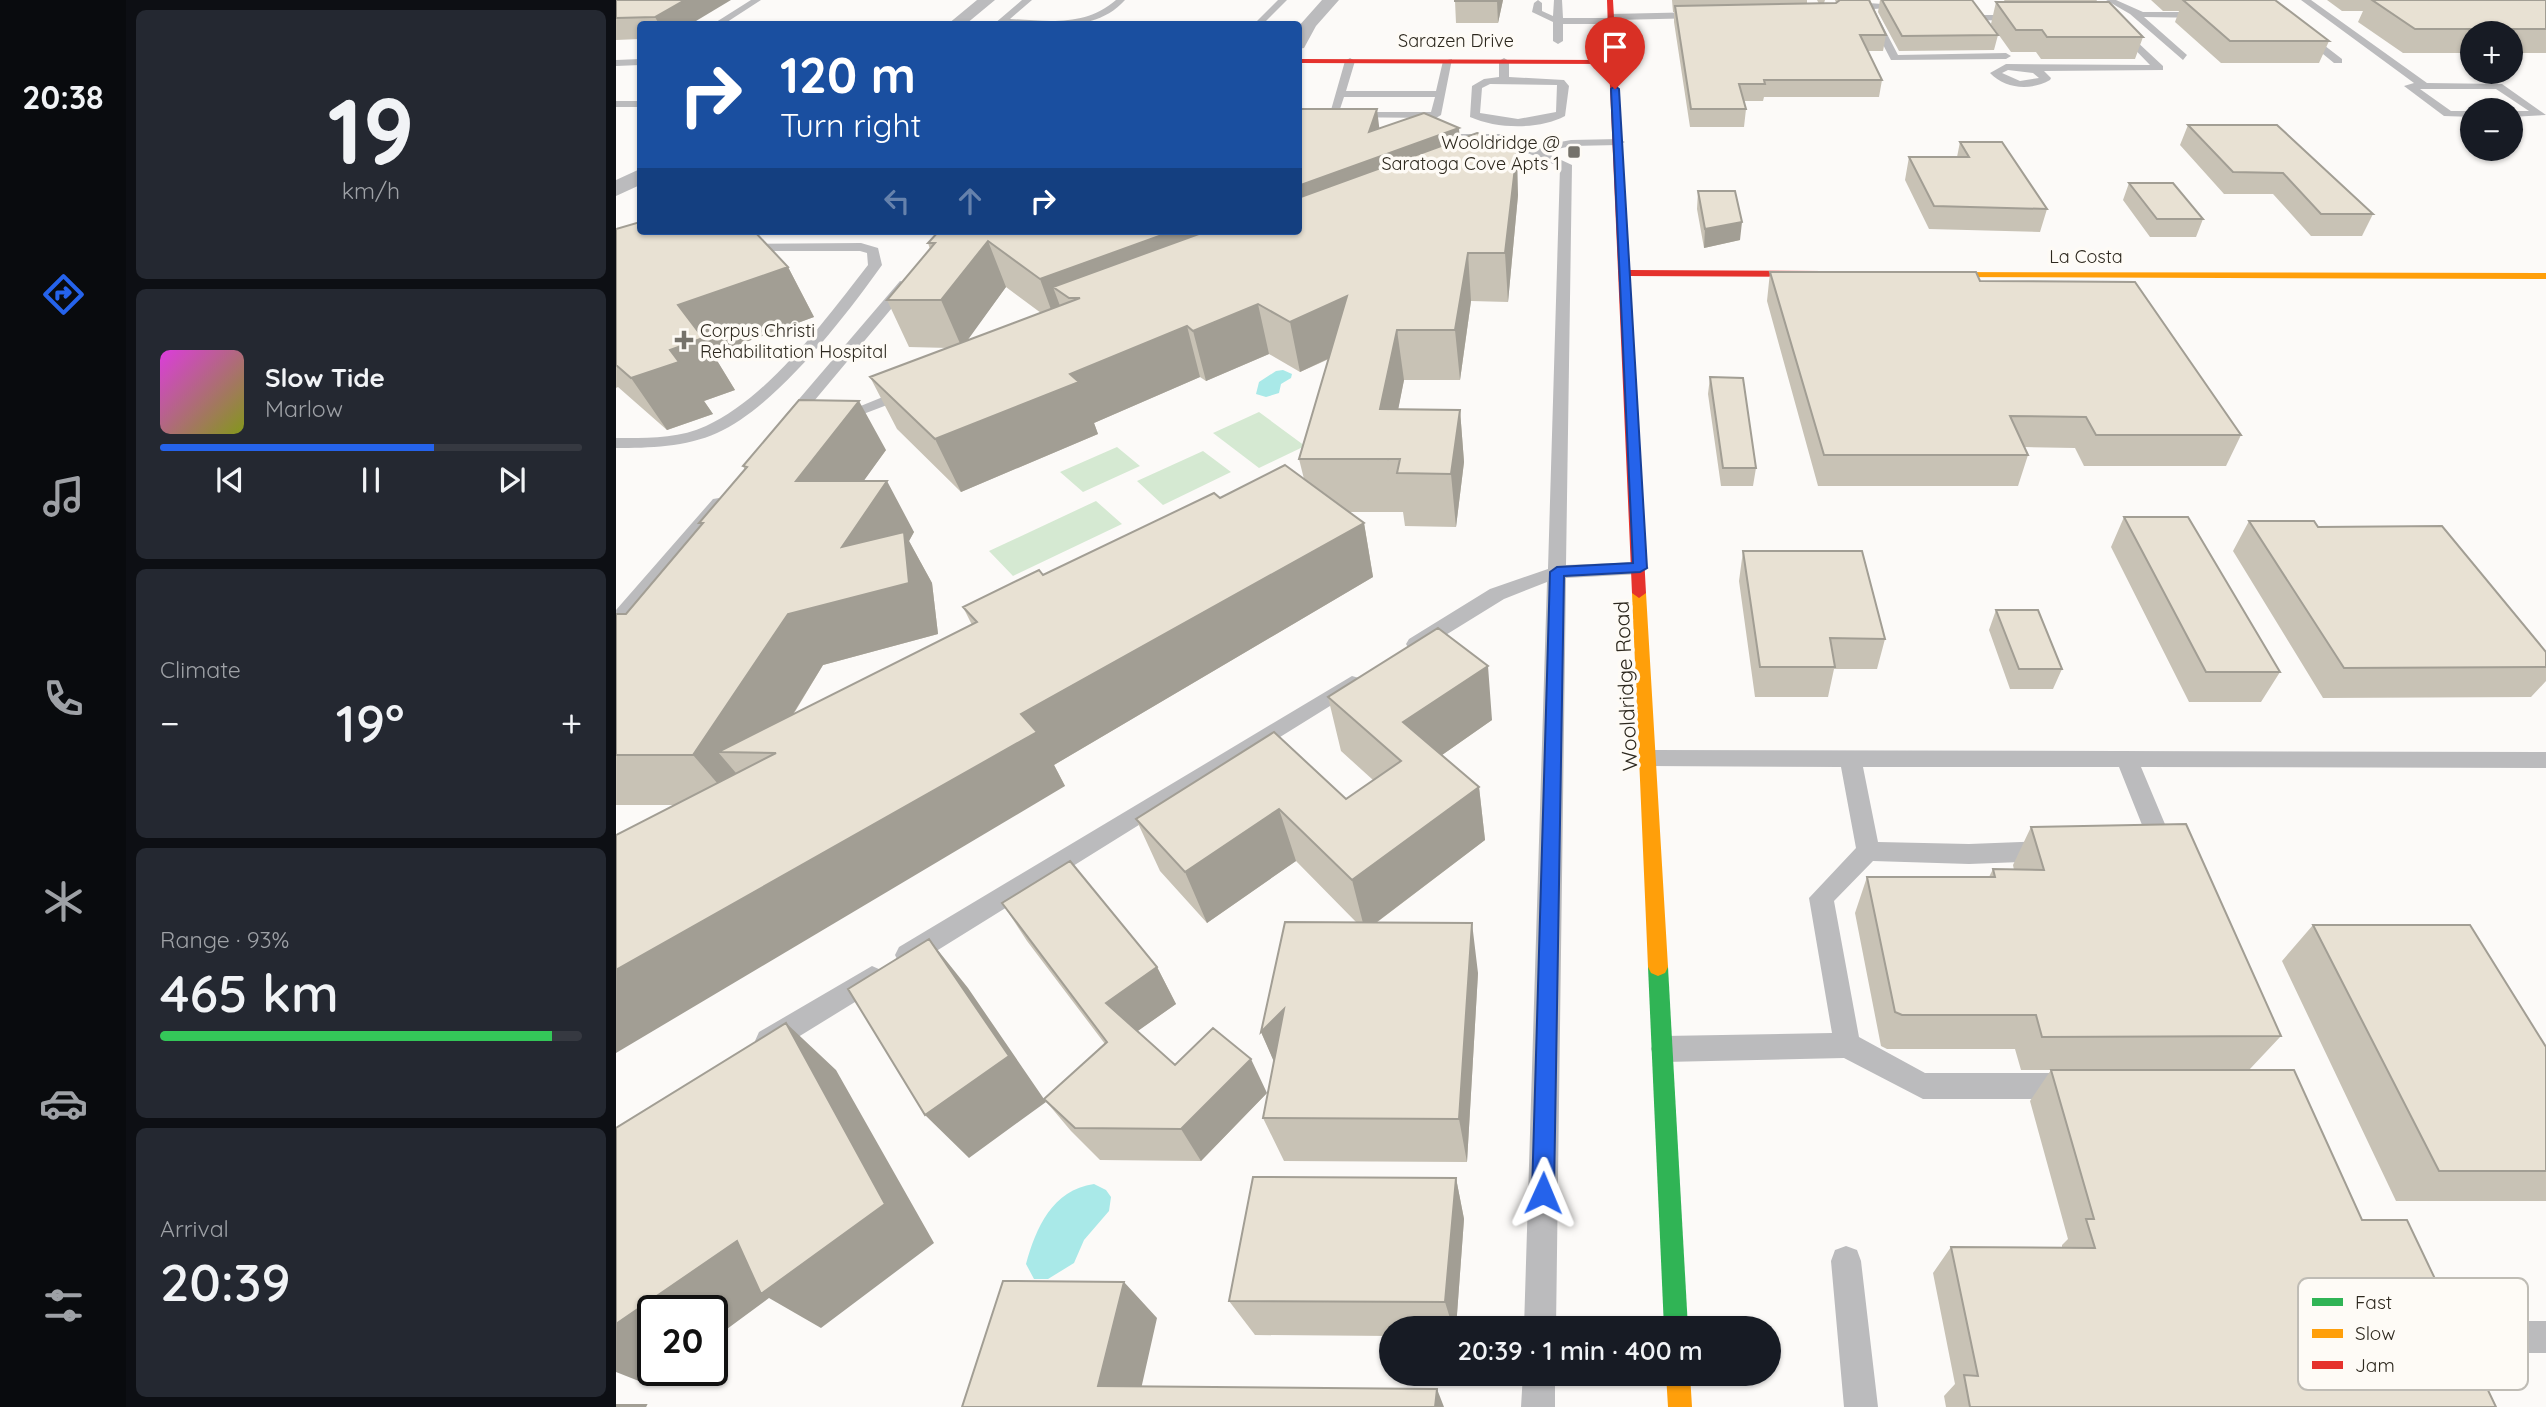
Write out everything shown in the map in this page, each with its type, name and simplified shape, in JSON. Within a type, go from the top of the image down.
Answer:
[{"type":"main road","name":"Wooldridge Road","points":[[1611,13],[1626,273],[1675,1316]]},
{"type":"main road","name":"Sarazen Drive","points":[[1302,61],[1614,62]]},
{"type":"main road","points":[[1626,273],[1833,274]]},
{"type":"main road","name":"La Costa","points":[[1903,274],[2546,276]]},
{"type":"main road","points":[[1679,1386],[1680,1407]]},
{"type":"street","points":[[960,21],[987,0]]},
{"type":"street","points":[[1302,37],[1309,24],[1331,0]]},
{"type":"lane","points":[[723,21],[757,0]]},
{"type":"lane","points":[[1004,21],[1028,0]]},
{"type":"lane","points":[[1087,21],[1105,15],[1121,0]]},
{"type":"lane","points":[[1261,21],[1283,0]]},
{"type":"lane","points":[[1558,0],[1558,41]]},
{"type":"lane","points":[[2110,0],[2118,7],[2134,13],[2214,15]]},
{"type":"lane","points":[[2305,0],[2425,86]]},
{"type":"lane","points":[[1538,3],[1537,12],[1558,21],[1611,13],[1720,15]]},
{"type":"lane","points":[[1965,4],[1986,28]]},
{"type":"lane","points":[[1919,6],[1868,6],[1895,58],[2006,56]]},
{"type":"lane","points":[[2134,13],[2183,57]]},
{"type":"lane","points":[[2310,20],[2350,16]]},
{"type":"lane","points":[[1979,18],[2031,18]]},
{"type":"lane","points":[[2029,68],[2042,72],[2046,78],[2025,84],[2002,79],[1996,73],[2000,68],[2013,66],[2159,68],[2109,18]]},
{"type":"lane","points":[[2296,28],[2338,61]]},
{"type":"lane","points":[[1999,47],[2013,66]]},
{"type":"lane","points":[[1350,61],[1333,115],[1436,115],[1448,61]]},
{"type":"lane","points":[[1504,61],[1504,80]]},
{"type":"lane","points":[[616,63],[637,62]]},
{"type":"lane","points":[[1504,80],[1560,82],[1564,86],[1561,114],[1549,120],[1503,121],[1474,115],[1477,86],[1488,81],[1504,80]]},
{"type":"lane","points":[[2460,114],[2448,114],[2409,86],[2498,86],[2543,116]]},
{"type":"lane","points":[[1340,94],[1441,94]]},
{"type":"lane","points":[[616,104],[637,104]]},
{"type":"lane","points":[[2523,115],[2543,116]]},
{"type":"lane","points":[[1419,137],[1499,137],[1535,149],[1566,164],[1540,1316]]},
{"type":"lane","points":[[1508,159],[1535,149],[1571,143],[1619,142]]},
{"type":"lane","points":[[616,443],[686,438],[731,420],[752,404],[855,293],[875,265],[873,251],[862,247],[727,247]]},
{"type":"lane","points":[[776,435],[915,272]]},
{"type":"lane","points":[[820,426],[923,385]]},
{"type":"lane","points":[[616,624],[732,488]]},
{"type":"lane","points":[[1402,653],[1497,594],[1557,572],[1640,568]]},
{"type":"lane","points":[[747,1055],[1366,674]]},
{"type":"lane","points":[[1649,758],[2546,760]]},
{"type":"lane","points":[[1850,758],[1868,851]]},
{"type":"lane","points":[[2126,758],[2163,848],[2136,848]]},
{"type":"lane","points":[[1847,1045],[1821,898],[1868,851],[1969,854],[2066,851]]},
{"type":"lane","points":[[1664,1049],[1847,1045],[1923,1086],[2100,1086]]},
{"type":"lane","points":[[1846,1261],[1861,1407]]},
{"type":"lane","points":[[2528,1337],[2546,1337]]},
{"type":"lane","points":[[1538,1407],[1539,1386]]},
{"type":"green space","points":[[1259,412],[1305,446],[1259,468],[1213,433]]},
{"type":"green space","points":[[1117,447],[1140,466],[1083,492],[1060,472]]},
{"type":"green space","points":[[1203,451],[1231,472],[1163,505],[1137,481]]},
{"type":"green space","points":[[1096,501],[1122,524],[1013,576],[989,551]]},
{"type":"water","points":[[1283,370],[1292,374],[1291,378],[1281,384],[1279,393],[1266,397],[1256,394],[1259,382],[1276,371]]},
{"type":"water","points":[[1094,1184],[1106,1190],[1111,1197],[1109,1211],[1084,1240],[1074,1263],[1048,1279],[1034,1279],[1026,1264],[1041,1224],[1057,1202],[1067,1194]]},
{"type":"building","points":[[616,0],[685,0],[655,17],[616,18]]},
{"type":"building","points":[[1497,0],[1497,1],[1455,1]]},
{"type":"building","points":[[1840,0],[1869,0],[1886,35],[1860,35],[1882,80],[1764,80],[1765,84],[1739,84],[1746,109],[1691,109],[1675,6],[1836,3]]},
{"type":"building","points":[[1882,0],[1972,0],[1998,35],[1902,36]]},
{"type":"building","points":[[2183,0],[2275,0],[2329,41],[2230,41]]},
{"type":"building","points":[[2372,0],[2546,0],[2546,29],[2523,29],[2523,21],[2460,21],[2460,29],[2415,29]]},
{"type":"building","points":[[1996,2],[2109,2],[2143,37],[2047,37],[2042,30],[2016,30]]},
{"type":"building","points":[[1302,109],[1377,109],[1369,132],[1424,113],[1459,128],[1302,185]]},
{"type":"building","points":[[2188,125],[2277,125],[2373,214],[2321,214],[2283,173],[2233,172]]},
{"type":"building","points":[[1477,133],[1517,150],[1505,253],[1468,253],[1455,330],[1397,330],[1380,409],[1460,410],[1451,474],[1397,473],[1400,459],[1299,459],[1347,296],[1290,322],[1258,304],[1193,331],[1187,326],[1070,374],[1079,382],[935,439],[870,377],[1080,298],[1069,298],[1053,287],[1196,235],[1302,235],[1302,197]]},
{"type":"building","points":[[1960,142],[2002,142],[2047,209],[1934,206],[1909,157],[1969,157]]},
{"type":"building","points":[[2129,183],[2173,183],[2203,219],[2157,219]]},
{"type":"building","points":[[1698,191],[1735,191],[1742,222],[1705,229]]},
{"type":"building","points":[[637,223],[637,235],[758,235],[788,267],[678,305],[703,338],[670,350],[679,362],[631,378],[616,365],[616,229]]},
{"type":"building","points":[[935,235],[1162,235],[1040,279],[988,241],[941,300],[887,300],[935,243],[928,243]]},
{"type":"building","points":[[1770,272],[1976,272],[1980,281],[2135,282],[2241,435],[2096,435],[2086,417],[2010,416],[2028,455],[1824,455]]},
{"type":"building","points":[[1710,377],[1743,378],[1756,468],[1723,468]]},
{"type":"building","points":[[799,400],[859,401],[796,481],[887,481],[842,547],[904,532],[909,583],[788,614],[693,755],[616,755],[616,614],[626,614],[703,523],[699,523]]},
{"type":"building","points":[[1285,465],[1364,523],[1021,714],[1037,732],[616,970],[616,835],[776,753],[718,752],[977,622],[963,607],[1039,570],[1043,575],[1214,493],[1220,498]]},
{"type":"building","points":[[2124,517],[2188,517],[2280,672],[2206,672]]},
{"type":"building","points":[[2249,521],[2314,521],[2318,527],[2442,526],[2546,652],[2546,667],[2344,668]]},
{"type":"building","points":[[1743,551],[1862,551],[1885,639],[1830,638],[1835,667],[1760,667]]},
{"type":"building","points":[[1996,610],[2038,610],[2062,669],[2019,669]]},
{"type":"building","points":[[1438,628],[1488,666],[1403,722],[1479,787],[1352,880],[1279,809],[1185,872],[1136,819],[1274,732],[1346,799],[1401,761],[1328,697]]},
{"type":"building","points":[[2186,824],[2281,1036],[2042,1037],[2036,1015],[1902,1015],[1895,1012],[1867,877],[1995,877],[1993,869],[2044,870],[2031,827]]},
{"type":"building","points":[[1070,861],[1157,967],[1106,1003],[1175,1065],[1213,1028],[1251,1059],[1181,1129],[1075,1128],[1044,1099],[1107,1042],[1002,903]]},
{"type":"building","points":[[1285,922],[1472,923],[1459,1119],[1263,1118],[1284,1009],[1261,1032]]},
{"type":"building","points":[[2313,925],[2470,925],[2546,1047],[2546,1171],[2439,1171]]},
{"type":"building","points":[[929,939],[1009,1056],[925,1115],[848,989]]},
{"type":"building","points":[[786,1023],[885,1204],[761,1294],[737,1241],[658,1295],[637,1295],[637,1310],[616,1324],[616,1128]]},
{"type":"building","points":[[2051,1070],[2294,1070],[2362,1220],[2407,1220],[2435,1278],[2298,1278],[2298,1390],[2488,1390],[2496,1407],[1970,1407],[1964,1375],[1978,1376],[1951,1247],[2095,1248],[2086,1219],[2094,1219]]},
{"type":"building","points":[[1253,1177],[1456,1178],[1445,1302],[1229,1301]]},
{"type":"building","points":[[1003,1281],[1124,1282],[1098,1386],[1437,1389],[1435,1407],[962,1407]]},
{"type":"building","points":[[616,1405],[646,1405],[616,1407]]},
{"type":"traffic: fast","points":[[1658,967],[1675,1316]]},
{"type":"traffic: slow","points":[[1925,275],[2546,276]]},
{"type":"traffic: slow","points":[[1639,593],[1658,967]]},
{"type":"traffic: slow","points":[[1679,1386],[1680,1407]]},
{"type":"traffic: jam","points":[[1610,0],[1639,593]]},
{"type":"traffic: jam","points":[[1302,61],[1614,62]]},
{"type":"traffic: jam","points":[[1626,273],[1823,274]]},
{"type":"place","name":"Wooldridge @ Saratoga Cove Apts 1","points":[[1574,152]]},
{"type":"place","name":"Corpus Christi Rehabilitation Hospital","points":[[684,340]]},
{"type":"route","points":[[1543,1193],[1557,572],[1640,568],[1615,89]]}]
